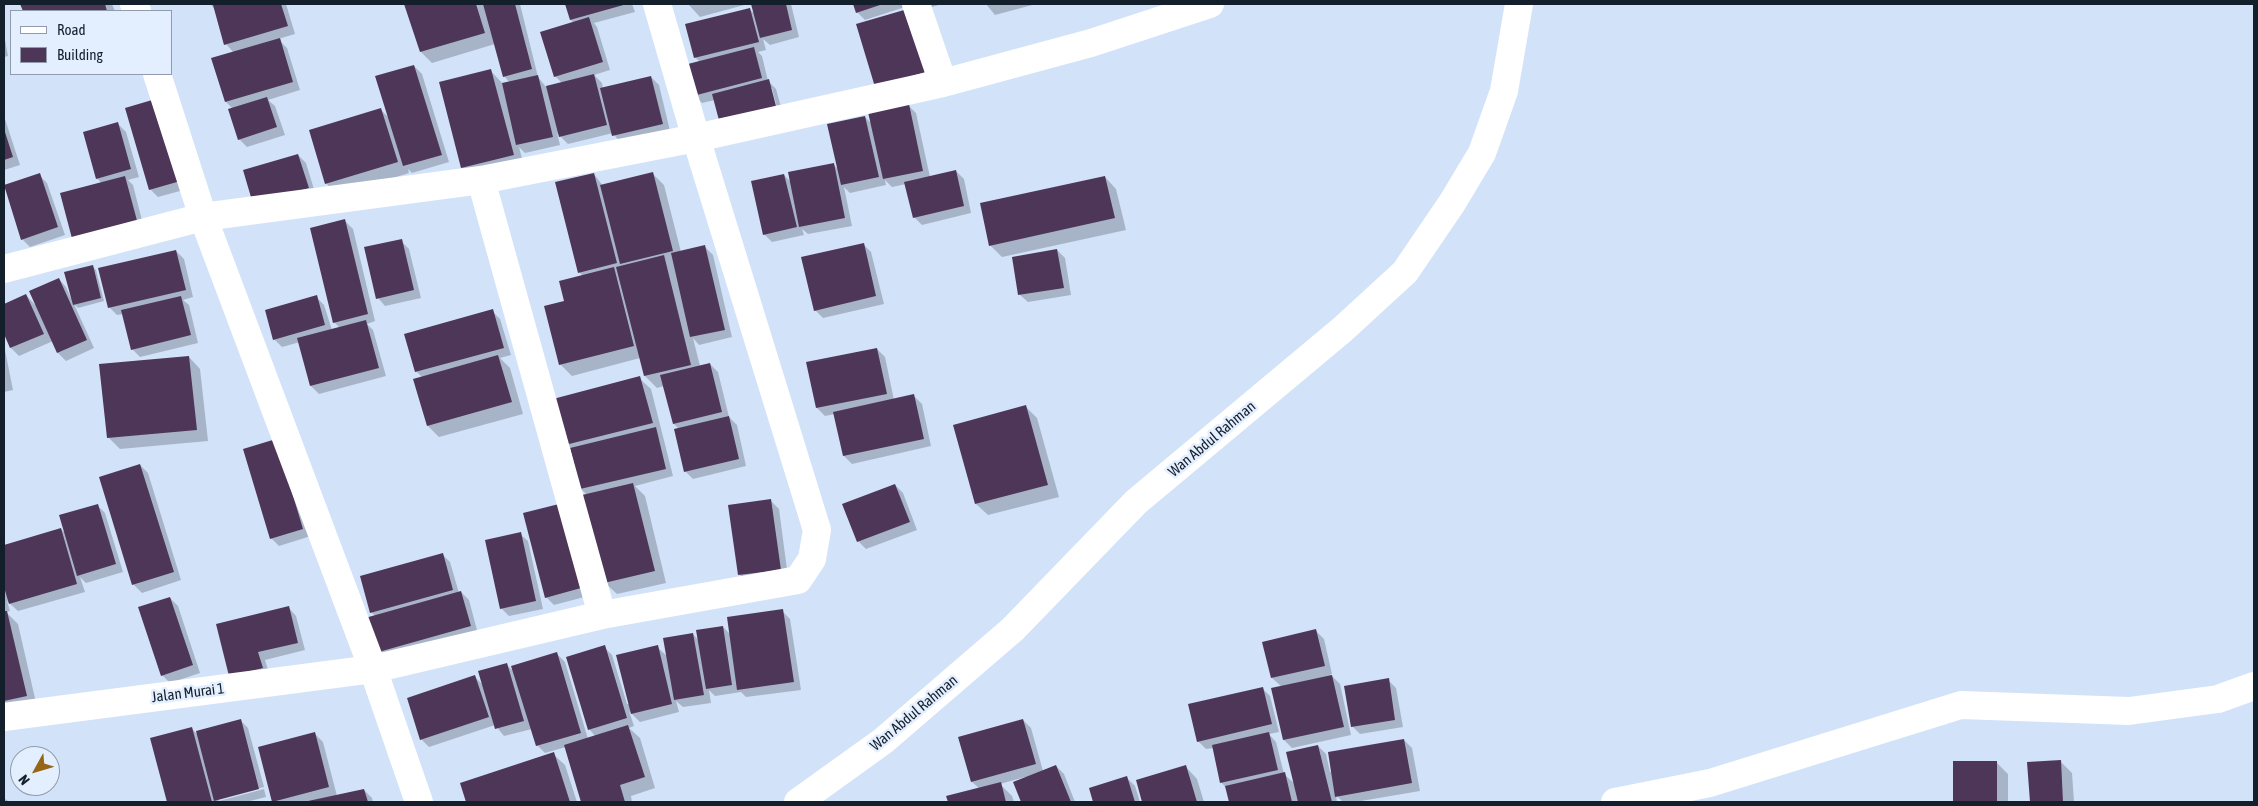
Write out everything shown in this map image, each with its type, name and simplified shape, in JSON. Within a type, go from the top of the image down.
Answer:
[{"type":"street","name":"Jalan Murai 1","points":[[4,717],[372,668],[602,615],[798,580],[812,560],[817,530],[696,138],[657,4]]},
{"type":"street","points":[[916,4],[943,83]]},
{"type":"street","points":[[4,269],[203,218],[481,180],[696,138],[943,83],[1091,43],[1210,4]]},
{"type":"street","name":"Wan Abdul Rahman","points":[[798,802],[883,741],[1013,630],[1136,502],[1343,329],[1405,272],[1452,203],[1482,153],[1504,91],[1519,4]]},
{"type":"street","points":[[157,75],[203,218],[372,668],[419,802]]},
{"type":"street","points":[[481,180],[602,615]]},
{"type":"street","points":[[1615,802],[1710,782],[1961,705],[2129,711],[2218,699],[2254,686]]},
{"type":"building","points":[[20,4],[105,4],[107,10],[23,10]]},
{"type":"building","points":[[281,4],[288,26],[224,45],[213,5]]},
{"type":"building","points":[[404,4],[476,4],[485,33],[420,52]]},
{"type":"building","points":[[483,4],[515,4],[532,69],[503,77]]},
{"type":"building","points":[[565,4],[627,4],[570,20]]},
{"type":"building","points":[[751,4],[786,4],[792,30],[760,38]]},
{"type":"building","points":[[853,4],[883,4],[856,13]]},
{"type":"building","points":[[750,8],[759,42],[694,58],[685,24]]},
{"type":"building","points":[[911,8],[929,71],[875,87],[856,24]]},
{"type":"building","points":[[589,17],[603,62],[554,77],[540,32]]},
{"type":"building","points":[[280,38],[293,82],[225,102],[211,58]]},
{"type":"building","points":[[754,47],[762,78],[693,96],[684,65]]},
{"type":"building","points":[[414,65],[442,155],[403,166],[375,76]]},
{"type":"building","points":[[491,69],[514,155],[461,168],[439,82]]},
{"type":"building","points":[[594,74],[607,125],[559,137],[546,86]]},
{"type":"building","points":[[538,75],[553,137],[516,145],[502,83]]},
{"type":"building","points":[[651,76],[663,124],[612,136],[600,88]]},
{"type":"building","points":[[769,79],[777,110],[720,124],[712,94]]},
{"type":"building","points":[[267,97],[277,127],[238,140],[228,109]]},
{"type":"building","points":[[159,98],[184,180],[149,190],[125,108]]},
{"type":"building","points":[[909,104],[923,171],[883,179],[868,112]]},
{"type":"building","points":[[381,108],[398,162],[325,184],[309,130]]},
{"type":"building","points":[[865,116],[879,177],[841,185],[827,124]]},
{"type":"building","points":[[118,122],[131,169],[96,179],[83,132]]},
{"type":"building","points":[[4,129],[13,157],[4,160]]},
{"type":"building","points":[[298,154],[309,188],[253,204],[243,170]]},
{"type":"building","points":[[834,163],[845,218],[799,227],[788,172]]},
{"type":"building","points":[[956,170],[964,206],[913,218],[904,182]]},
{"type":"building","points":[[653,172],[673,251],[620,264],[600,185]]},
{"type":"building","points":[[40,173],[58,227],[21,240],[4,185]]},
{"type":"building","points":[[594,173],[617,263],[578,273],[555,182]]},
{"type":"building","points":[[784,174],[797,227],[763,235],[751,181]]},
{"type":"building","points":[[125,176],[139,228],[74,246],[60,193]]},
{"type":"building","points":[[1105,176],[1115,218],[989,246],[980,203]]},
{"type":"building","points":[[345,219],[368,314],[333,323],[310,228]]},
{"type":"building","points":[[402,239],[414,290],[376,299],[364,247]]},
{"type":"building","points":[[864,243],[876,296],[814,311],[801,257]]},
{"type":"building","points":[[705,245],[725,330],[690,337],[671,253]]},
{"type":"building","points":[[1057,249],[1064,288],[1018,295],[1012,257]]},
{"type":"building","points":[[176,250],[186,290],[108,308],[98,268]]},
{"type":"building","points":[[664,255],[691,365],[644,376],[616,267]]},
{"type":"building","points":[[93,265],[101,298],[73,305],[64,272]]},
{"type":"building","points":[[614,267],[634,346],[559,365],[544,306],[564,301],[559,281]]},
{"type":"building","points":[[59,278],[87,340],[57,353],[29,291]]},
{"type":"building","points":[[26,294],[44,334],[10,348],[4,334],[4,304]]},
{"type":"building","points":[[317,295],[325,325],[273,340],[265,310]]},
{"type":"building","points":[[181,296],[191,335],[131,350],[121,310]]},
{"type":"building","points":[[493,309],[504,348],[415,372],[404,334]]},
{"type":"building","points":[[366,320],[379,368],[310,386],[297,338]]},
{"type":"building","points":[[877,348],[887,394],[816,408],[806,362]]},
{"type":"building","points":[[498,355],[512,402],[427,426],[413,379]]},
{"type":"building","points":[[189,356],[197,430],[107,438],[99,364]]},
{"type":"building","points":[[710,363],[722,412],[673,424],[660,375]]},
{"type":"building","points":[[640,376],[653,423],[565,445],[553,399]]},
{"type":"building","points":[[914,394],[924,439],[843,456],[833,412]]},
{"type":"building","points":[[1026,405],[1048,485],[975,504],[953,425]]},
{"type":"building","points":[[729,416],[739,459],[684,472],[674,429]]},
{"type":"building","points":[[656,427],[666,469],[580,489],[570,448]]},
{"type":"building","points":[[276,439],[303,529],[270,539],[243,449]]},
{"type":"building","points":[[140,464],[174,572],[132,585],[99,477]]},
{"type":"building","points":[[633,483],[655,571],[604,583],[582,495]]},
{"type":"building","points":[[895,484],[910,522],[857,542],[842,504]]},
{"type":"building","points":[[771,499],[781,570],[738,575],[728,505]]},
{"type":"building","points":[[98,504],[116,564],[77,576],[59,515]]},
{"type":"building","points":[[559,504],[581,588],[545,598],[523,513]]},
{"type":"building","points":[[61,528],[77,584],[9,604],[4,587],[4,545]]},
{"type":"building","points":[[521,532],[536,601],[500,609],[485,540]]},
{"type":"building","points":[[443,553],[453,590],[370,613],[360,576]]},
{"type":"building","points":[[461,591],[471,626],[375,653],[365,618]]},
{"type":"building","points":[[170,597],[193,665],[161,676],[138,607]]},
{"type":"building","points":[[289,606],[298,643],[258,652],[263,668],[229,676],[216,624]]},
{"type":"building","points":[[783,609],[794,682],[737,690],[727,617]]},
{"type":"building","points":[[4,611],[7,611],[27,696],[4,701]]},
{"type":"building","points":[[723,626],[732,685],[706,689],[696,630]]},
{"type":"building","points":[[1316,629],[1325,666],[1271,678],[1262,642]]},
{"type":"building","points":[[693,633],[704,695],[674,700],[663,638]]},
{"type":"building","points":[[605,645],[627,718],[588,730],[566,657]]},
{"type":"building","points":[[658,645],[672,704],[631,714],[616,655]]},
{"type":"building","points":[[557,652],[581,733],[536,746],[511,666]]},
{"type":"building","points":[[507,663],[524,721],[495,729],[478,671]]},
{"type":"building","points":[[475,675],[489,717],[420,740],[407,698]]},
{"type":"building","points":[[1332,675],[1344,727],[1283,740],[1271,688]]},
{"type":"building","points":[[1389,678],[1395,720],[1351,727],[1344,686]]},
{"type":"building","points":[[1263,687],[1272,724],[1197,742],[1188,704]]},
{"type":"building","points":[[241,719],[259,789],[214,801],[196,731]]},
{"type":"building","points":[[1023,719],[1036,764],[971,782],[958,737]]},
{"type":"building","points":[[628,725],[645,777],[620,785],[625,802],[581,802],[564,745]]},
{"type":"building","points":[[192,727],[212,802],[167,802],[150,738]]},
{"type":"building","points":[[315,732],[329,787],[272,802],[258,747]]},
{"type":"building","points":[[1269,732],[1278,770],[1220,783],[1212,745]]},
{"type":"building","points":[[1404,739],[1412,783],[1335,797],[1328,752]]},
{"type":"building","points":[[1318,745],[1332,802],[1298,802],[1286,752]]},
{"type":"building","points":[[554,752],[570,802],[466,802],[460,783]]},
{"type":"building","points":[[2061,760],[2063,802],[2030,802],[2027,762]]},
{"type":"building","points":[[1953,761],[1997,761],[1997,802],[1953,802]]},
{"type":"building","points":[[1056,765],[1071,802],[1021,802],[1013,782]]},
{"type":"building","points":[[1186,765],[1197,802],[1142,802],[1136,780]]},
{"type":"building","points":[[1285,772],[1292,802],[1229,802],[1225,786]]},
{"type":"building","points":[[1127,776],[1135,802],[1093,802],[1089,788]]},
{"type":"building","points":[[1001,782],[1006,802],[948,802],[946,796]]},
{"type":"building","points":[[364,789],[368,802],[308,802],[308,801]]}]
